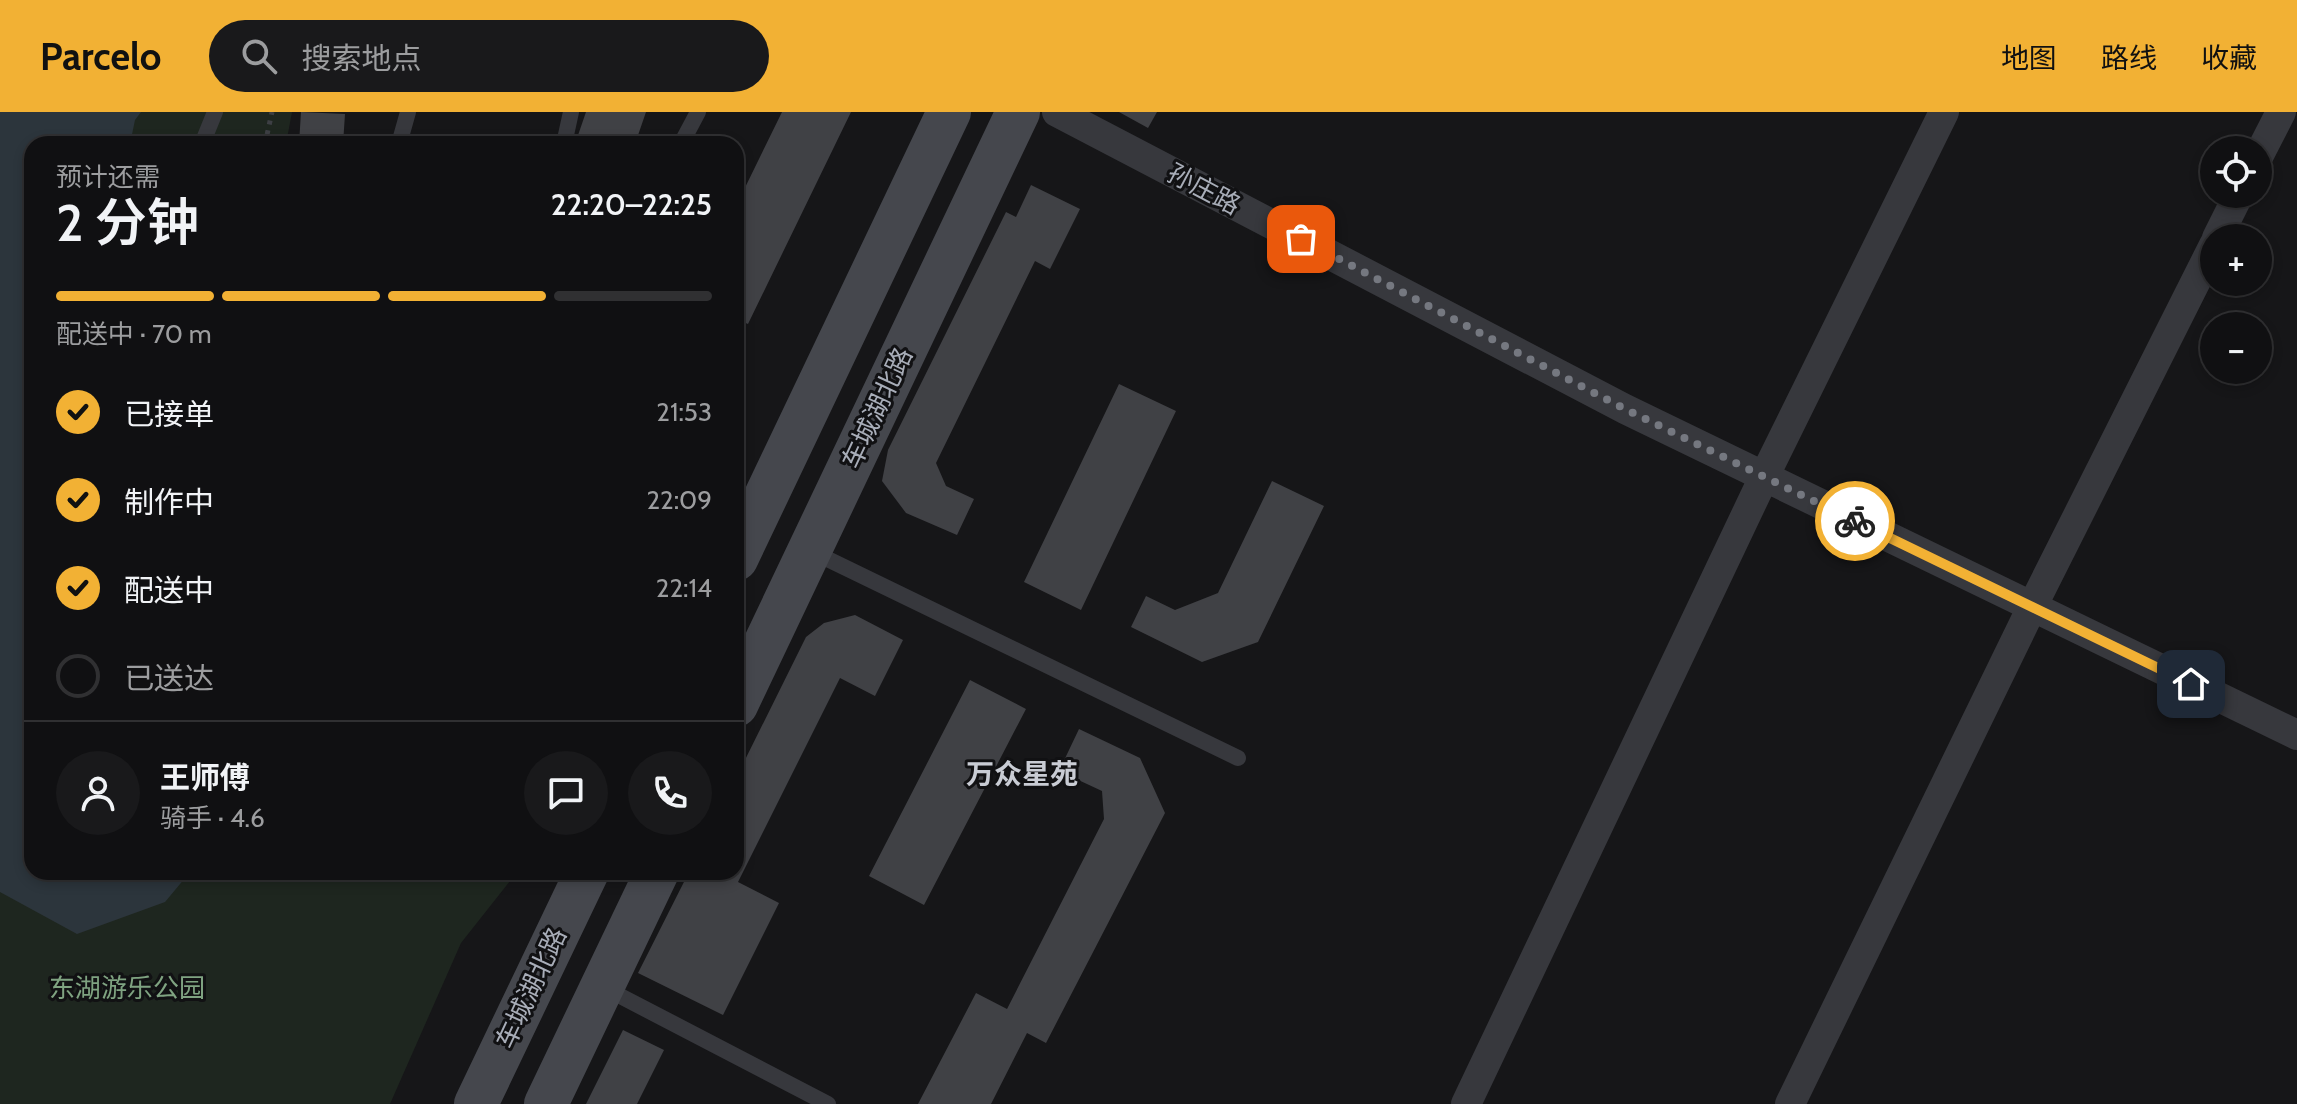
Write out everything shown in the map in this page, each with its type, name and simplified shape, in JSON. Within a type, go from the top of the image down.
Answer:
[{"type":"main road","points":[[744,542],[949,112]]},
{"type":"main road","name":"车城湖北路","points":[[744,688],[1018,112]]},
{"type":"main road","name":"车城湖北路","points":[[476,1104],[583,880]]},
{"type":"main road","points":[[546,1104],[653,880]]},
{"type":"street","name":"孙庄路","points":[[1057,112],[1625,409],[2297,735]]},
{"type":"street","points":[[1466,1104],[1764,477],[1944,112]]},
{"type":"street","points":[[2269,136],[2281,112]]},
{"type":"street","points":[[1790,1104],[2032,607],[2200,273]]},
{"type":"lane","points":[[205,136],[215,112]]},
{"type":"lane","points":[[401,136],[408,112]]},
{"type":"lane","points":[[566,136],[571,112]]},
{"type":"lane","points":[[685,136],[698,112]]},
{"type":"lane","points":[[809,551],[1238,758]]},
{"type":"lane","points":[[602,986],[828,1104]]},
{"type":"path","points":[[267,136],[272,112]]},
{"type":"green space","name":"东湖游乐公园","points":[[0,112],[292,112],[288,136],[24,136],[24,880],[511,880],[461,943],[390,1104],[0,1104]]},
{"type":"shaded area","points":[[0,112],[141,112],[135,120],[132,136],[24,136],[24,880],[183,880],[165,902],[77,934],[0,892]]},
{"type":"building","points":[[301,112],[345,114],[344,136],[300,136]]},
{"type":"building","points":[[586,112],[646,112],[638,136],[578,136]]},
{"type":"building","points":[[782,112],[851,112],[748,324],[744,322],[744,190]]},
{"type":"building","points":[[1119,112],[1157,112],[1148,128]]},
{"type":"building","points":[[1031,185],[1080,209],[1050,269],[1035,261],[936,463],[946,486],[974,499],[957,535],[906,513],[882,481],[888,450],[1006,212],[1016,217]]},
{"type":"building","points":[[1119,384],[1176,411],[1081,610],[1024,582]]},
{"type":"building","points":[[1272,481],[1324,506],[1258,642],[1202,662],[1131,627],[1146,596],[1175,610],[1218,593]]},
{"type":"building","points":[[855,615],[903,640],[875,696],[840,678],[744,870],[744,762],[806,637],[824,623]]},
{"type":"building","points":[[970,680],[1026,709],[924,905],[869,876]]},
{"type":"building","points":[[1079,729],[1140,758],[1165,813],[1046,1043],[1027,1033],[991,1104],[918,1104],[976,993],[1007,1009],[1104,819],[1102,791],[1059,771]]},
{"type":"building","points":[[685,880],[739,880],[779,903],[723,1015],[638,973]]},
{"type":"building","points":[[623,1030],[664,1050],[637,1104],[586,1104]]},
{"type":"way so far","points":[[1301,239],[1625,409],[1855,521]]},
{"type":"district","name":"万众星苑","points":[[1022,774]]},
{"type":"route","points":[[1855,521],[2191,684]]}]
